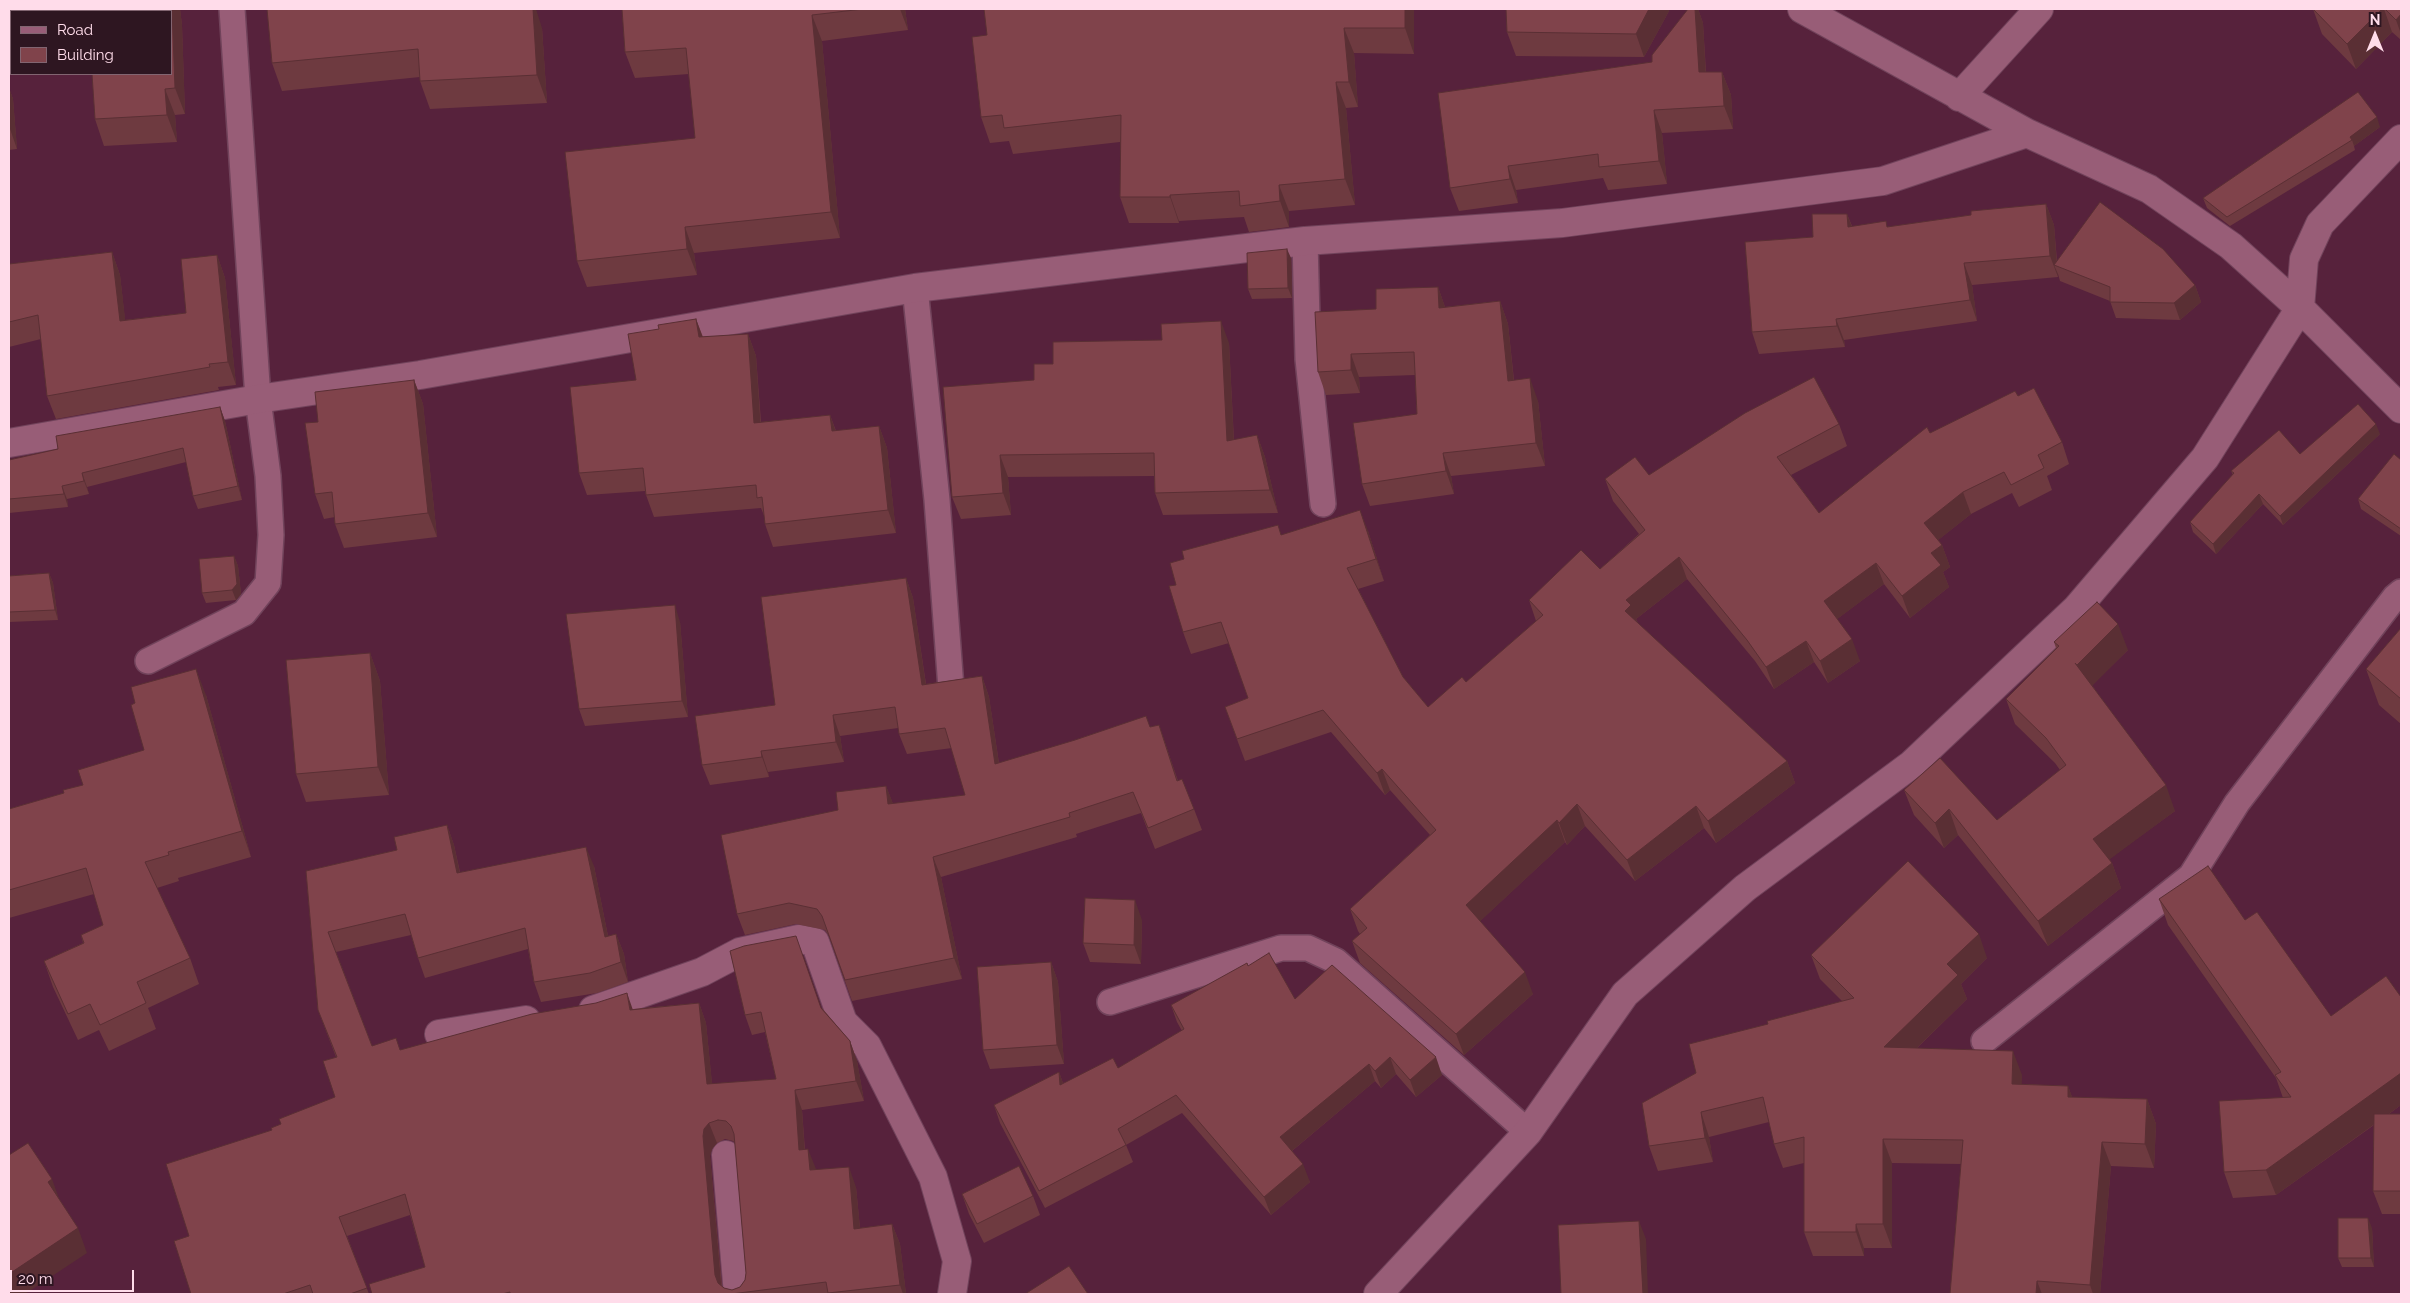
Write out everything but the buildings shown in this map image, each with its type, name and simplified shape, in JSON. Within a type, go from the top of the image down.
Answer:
[{"type":"street","points":[[1802,9],[2027,133],[2149,189],[2231,246],[2300,308],[2401,409]]},
{"type":"street","points":[[1960,96],[2039,9]]},
{"type":"street","points":[[9,443],[258,399],[420,375],[915,288],[1305,241],[1562,223],[1883,181],[2027,133]]},
{"type":"street","points":[[1378,1294],[1528,1132],[1625,994],[1745,888],[1912,764],[2076,609],[2205,458],[2300,308],[2304,259],[2320,224],[2401,139]]},
{"type":"street","points":[[439,1034],[601,1008],[693,976],[740,952],[799,939],[815,942],[843,1022],[867,1046],[933,1178],[957,1261],[952,1294]]},
{"type":"street","points":[[726,1155],[738,1294]]},
{"type":"lane","points":[[148,661],[244,614],[268,584],[271,535],[268,476],[258,399],[232,9]]},
{"type":"lane","points":[[1305,241],[1308,359],[1323,504]]},
{"type":"lane","points":[[915,288],[937,500],[951,688]]},
{"type":"lane","points":[[1984,1041],[2191,876],[2237,803],[2395,597],[2401,592]]},
{"type":"lane","points":[[1110,1002],[1281,948],[1308,948],[1336,961],[1528,1132]]}]
